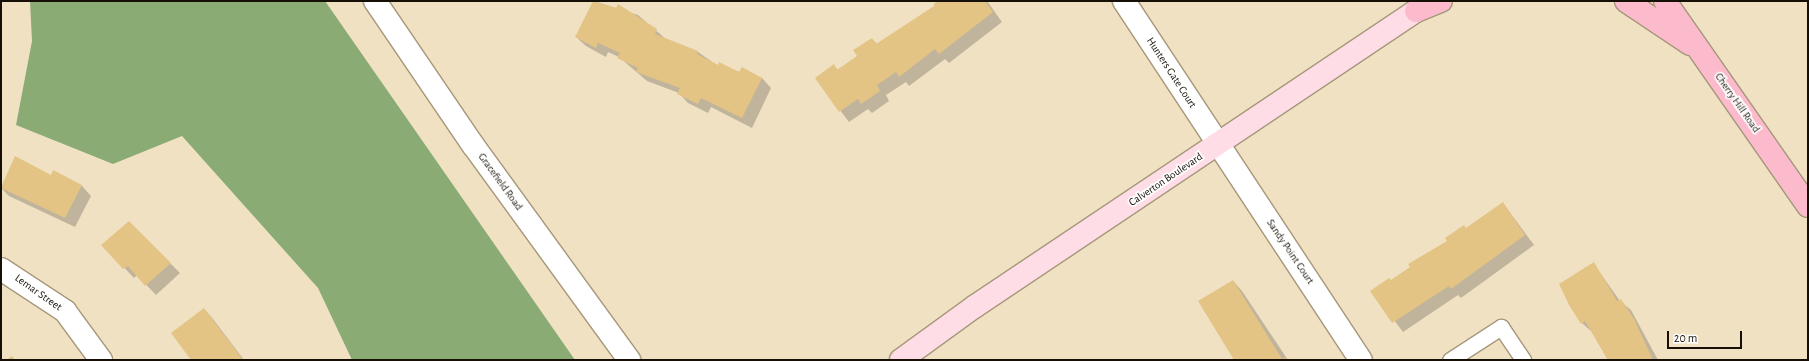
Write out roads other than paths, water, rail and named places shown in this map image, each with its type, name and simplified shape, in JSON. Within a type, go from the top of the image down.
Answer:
[{"type":"main road","points":[[1423,6],[1441,1]]},
{"type":"main road","points":[[1626,1],[1700,50]]},
{"type":"main road","name":"Cherry Hill Road","points":[[1666,1],[1808,206]]},
{"type":"street","name":"Gracefield Road","points":[[375,1],[473,145],[629,360]]},
{"type":"street","name":"Hunters Gate Court","points":[[1124,1],[1218,145]]},
{"type":"street","name":"Calverton Boulevard","points":[[901,360],[974,307],[1218,145],[1423,6]]},
{"type":"street","name":"Sandy Point Court","points":[[1218,145],[1361,360]]},
{"type":"street","name":"Lemar Street","points":[[1,269],[65,311],[101,360]]},
{"type":"lane","points":[[1450,360],[1501,327],[1523,360]]}]
